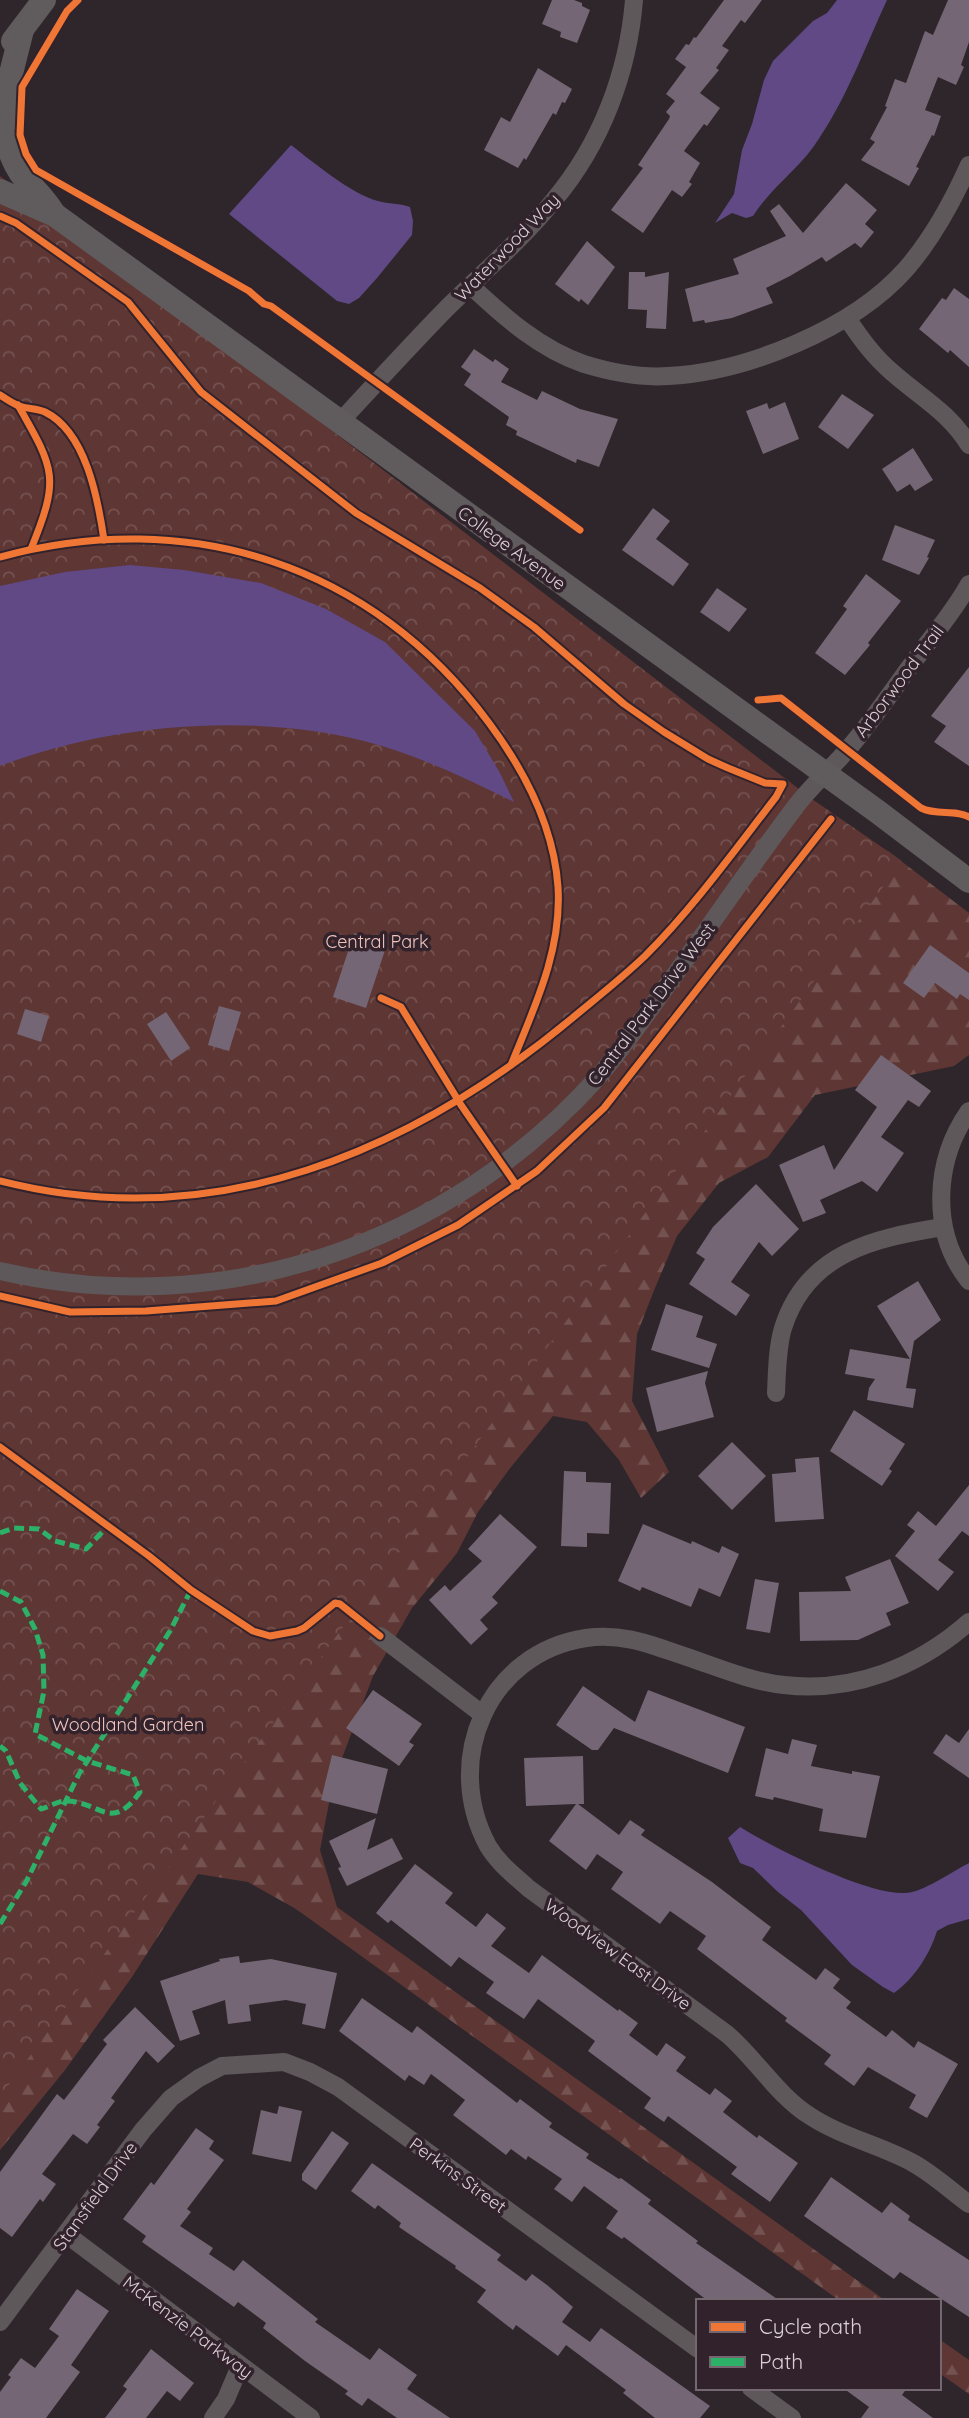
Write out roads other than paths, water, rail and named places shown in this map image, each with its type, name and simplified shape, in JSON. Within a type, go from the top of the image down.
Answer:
[{"type":"main road","points":[[0,57],[44,0]]},
{"type":"main road","points":[[2,135],[5,97],[22,30]]},
{"type":"main road","name":"College Avenue","points":[[2,135],[24,179],[44,197],[55,215]]},
{"type":"main road","name":"College Avenue","points":[[0,191],[55,215],[969,881]]},
{"type":"street","name":"Waterwood Way","points":[[339,423],[554,200],[595,141],[621,77],[634,0]]},
{"type":"street","points":[[471,286],[503,316],[561,354],[608,370],[635,375],[664,377],[716,370],[810,338],[847,318],[904,271],[928,242],[943,219],[969,165]]},
{"type":"street","points":[[847,318],[870,352],[949,418],[969,445]]},
{"type":"street","name":"Arborwood Trail","points":[[824,774],[865,729],[969,584]]},
{"type":"street","name":"Central Park Drive West","points":[[0,1271],[63,1282],[142,1286],[251,1276],[310,1261],[366,1242],[415,1220],[473,1186],[549,1126],[607,1066],[796,806],[824,774]]},
{"type":"street","points":[[969,1111],[944,1163],[941,1193],[943,1227],[953,1253],[969,1281]]},
{"type":"street","points":[[776,1394],[783,1329],[803,1290],[819,1272],[857,1246],[900,1234],[943,1227]]},
{"type":"street","points":[[380,1636],[482,1714],[498,1690],[517,1670],[538,1655],[568,1642],[587,1638],[607,1636],[646,1641],[691,1658],[782,1685],[829,1685],[873,1677],[904,1667],[930,1654],[969,1622]]},
{"type":"street","name":"Woodview East Drive","points":[[482,1714],[475,1730],[469,1779],[481,1830],[489,1848],[501,1863],[528,1888],[727,2034],[741,2046],[790,2102],[811,2117],[911,2162],[969,2204]]},
{"type":"street","name":"Perkins Street","points":[[199,2078],[222,2066],[284,2062],[320,2077],[338,2087],[696,2348]]},
{"type":"street","name":"Stansfield Drive","points":[[0,2322],[143,2130],[171,2098],[199,2078]]},
{"type":"street","name":"McKenzie Parkway","points":[[66,2234],[311,2418]]},
{"type":"street","points":[[214,2418],[226,2399],[240,2366]]},
{"type":"street","points":[[754,2390],[792,2418]]},
{"type":"park label","name":"Central Park","points":[[377,941]]},
{"type":"park label","name":"Woodland Garden","points":[[128,1724]]}]
